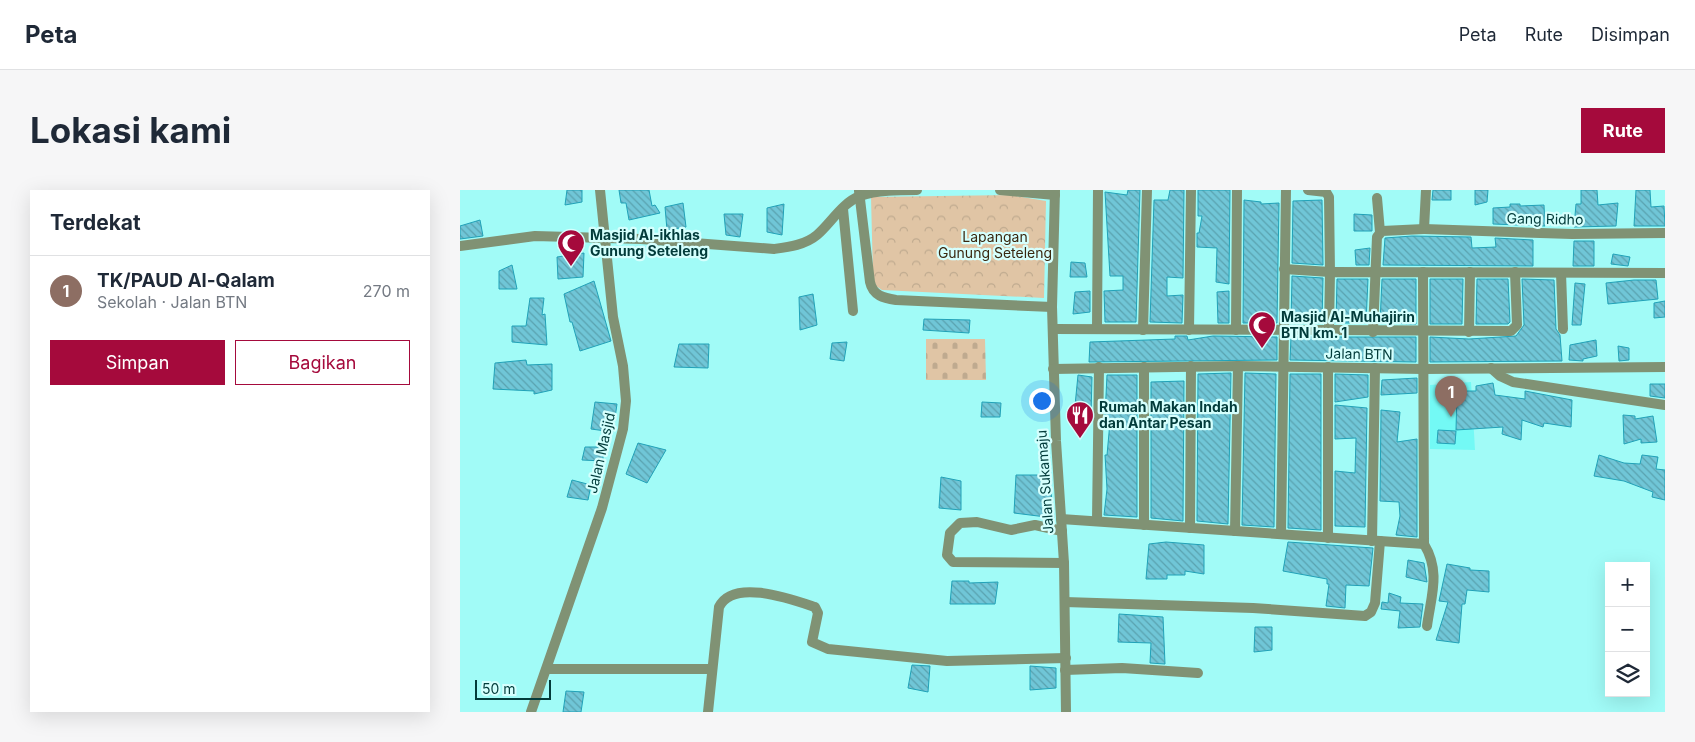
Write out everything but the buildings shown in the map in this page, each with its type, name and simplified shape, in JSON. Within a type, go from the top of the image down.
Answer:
[{"type":"street","name":"Jalan Masjid","points":[[531,712],[602,508],[623,429],[626,400],[624,375],[613,317],[600,190]]},
{"type":"street","points":[[460,246],[535,236],[606,238],[774,249],[795,246],[817,235],[859,193],[917,190]]},
{"type":"street","points":[[1000,190],[1055,193]]},
{"type":"street","points":[[1097,330],[1098,190]]},
{"type":"street","points":[[1143,330],[1147,190]]},
{"type":"street","points":[[1189,330],[1191,190]]},
{"type":"street","points":[[1236,330],[1238,190]]},
{"type":"street","points":[[1281,534],[1286,190]]},
{"type":"street","points":[[1308,190],[1326,192],[1329,197],[1329,330]]},
{"type":"street","points":[[1424,229],[1426,190]]},
{"type":"street","points":[[859,193],[871,288],[879,296],[896,300],[1052,307]]},
{"type":"street","name":"Jalan Sukamaju","points":[[1055,193],[1052,307],[1053,369],[1064,563],[1066,712]]},
{"type":"street","points":[[1373,332],[1377,237],[1380,232],[1377,198]]},
{"type":"street","points":[[843,209],[853,310]]},
{"type":"street","name":"Gang Ridho","points":[[1380,232],[1424,229],[1572,234],[1665,233]]},
{"type":"street","points":[[1284,269],[1330,272],[1665,273]]},
{"type":"street","points":[[1423,272],[1424,544],[1433,560],[1435,573],[1427,626]]},
{"type":"street","points":[[1469,332],[1470,272]]},
{"type":"street","points":[[1053,329],[1329,330],[1373,332],[1511,331],[1517,328],[1515,272]]},
{"type":"street","points":[[1561,273],[1563,329]]},
{"type":"street","points":[[1190,528],[1191,366]]},
{"type":"street","name":"Jalan BTN","points":[[1053,369],[1191,366],[1423,369],[1665,367]]},
{"type":"street","points":[[1236,531],[1238,366]]},
{"type":"street","points":[[1144,367],[1144,525]]},
{"type":"street","points":[[1097,520],[1099,368]]},
{"type":"street","points":[[1328,368],[1328,538]]},
{"type":"street","points":[[1065,602],[1253,608],[1365,616],[1371,612],[1375,603],[1375,368]]},
{"type":"street","points":[[1491,368],[1500,376],[1513,382],[1665,405]]},
{"type":"street","points":[[1062,518],[1424,544]]},
{"type":"street","points":[[1062,531],[1035,525],[1011,530],[977,522],[960,523],[950,533],[947,555],[952,562],[1064,563]]},
{"type":"street","points":[[708,712],[719,606],[726,596],[740,592],[764,593],[815,607],[818,613],[812,642],[828,649],[947,661],[1066,658]]},
{"type":"street","points":[[1065,670],[1122,668],[1198,673]]},
{"type":"street","points":[[546,669],[711,669]]},
{"type":"shaded area","points":[[1471,382],[1475,450],[1430,449],[1430,385]]},
{"type":"green space","name":"Lapangan Gunung Seteleng","points":[[1010,195],[1046,201],[1044,298],[882,290],[876,286],[873,277],[871,197]]},
{"type":"green space","points":[[926,339],[985,339],[986,380],[926,380]]},
{"type":"place","name":"Masjid Al-ikhlas Gunung Seteleng","points":[[571,267]]},
{"type":"place","name":"Masjid Al-Muhajirin BTN km. 1","points":[[1262,349]]},
{"type":"place","name":"TK/PAUD Al-Qalam","points":[[1451,417]]},
{"type":"place","name":"Rumah Makan Indah dan Antar Pesan","points":[[1080,439]]}]
